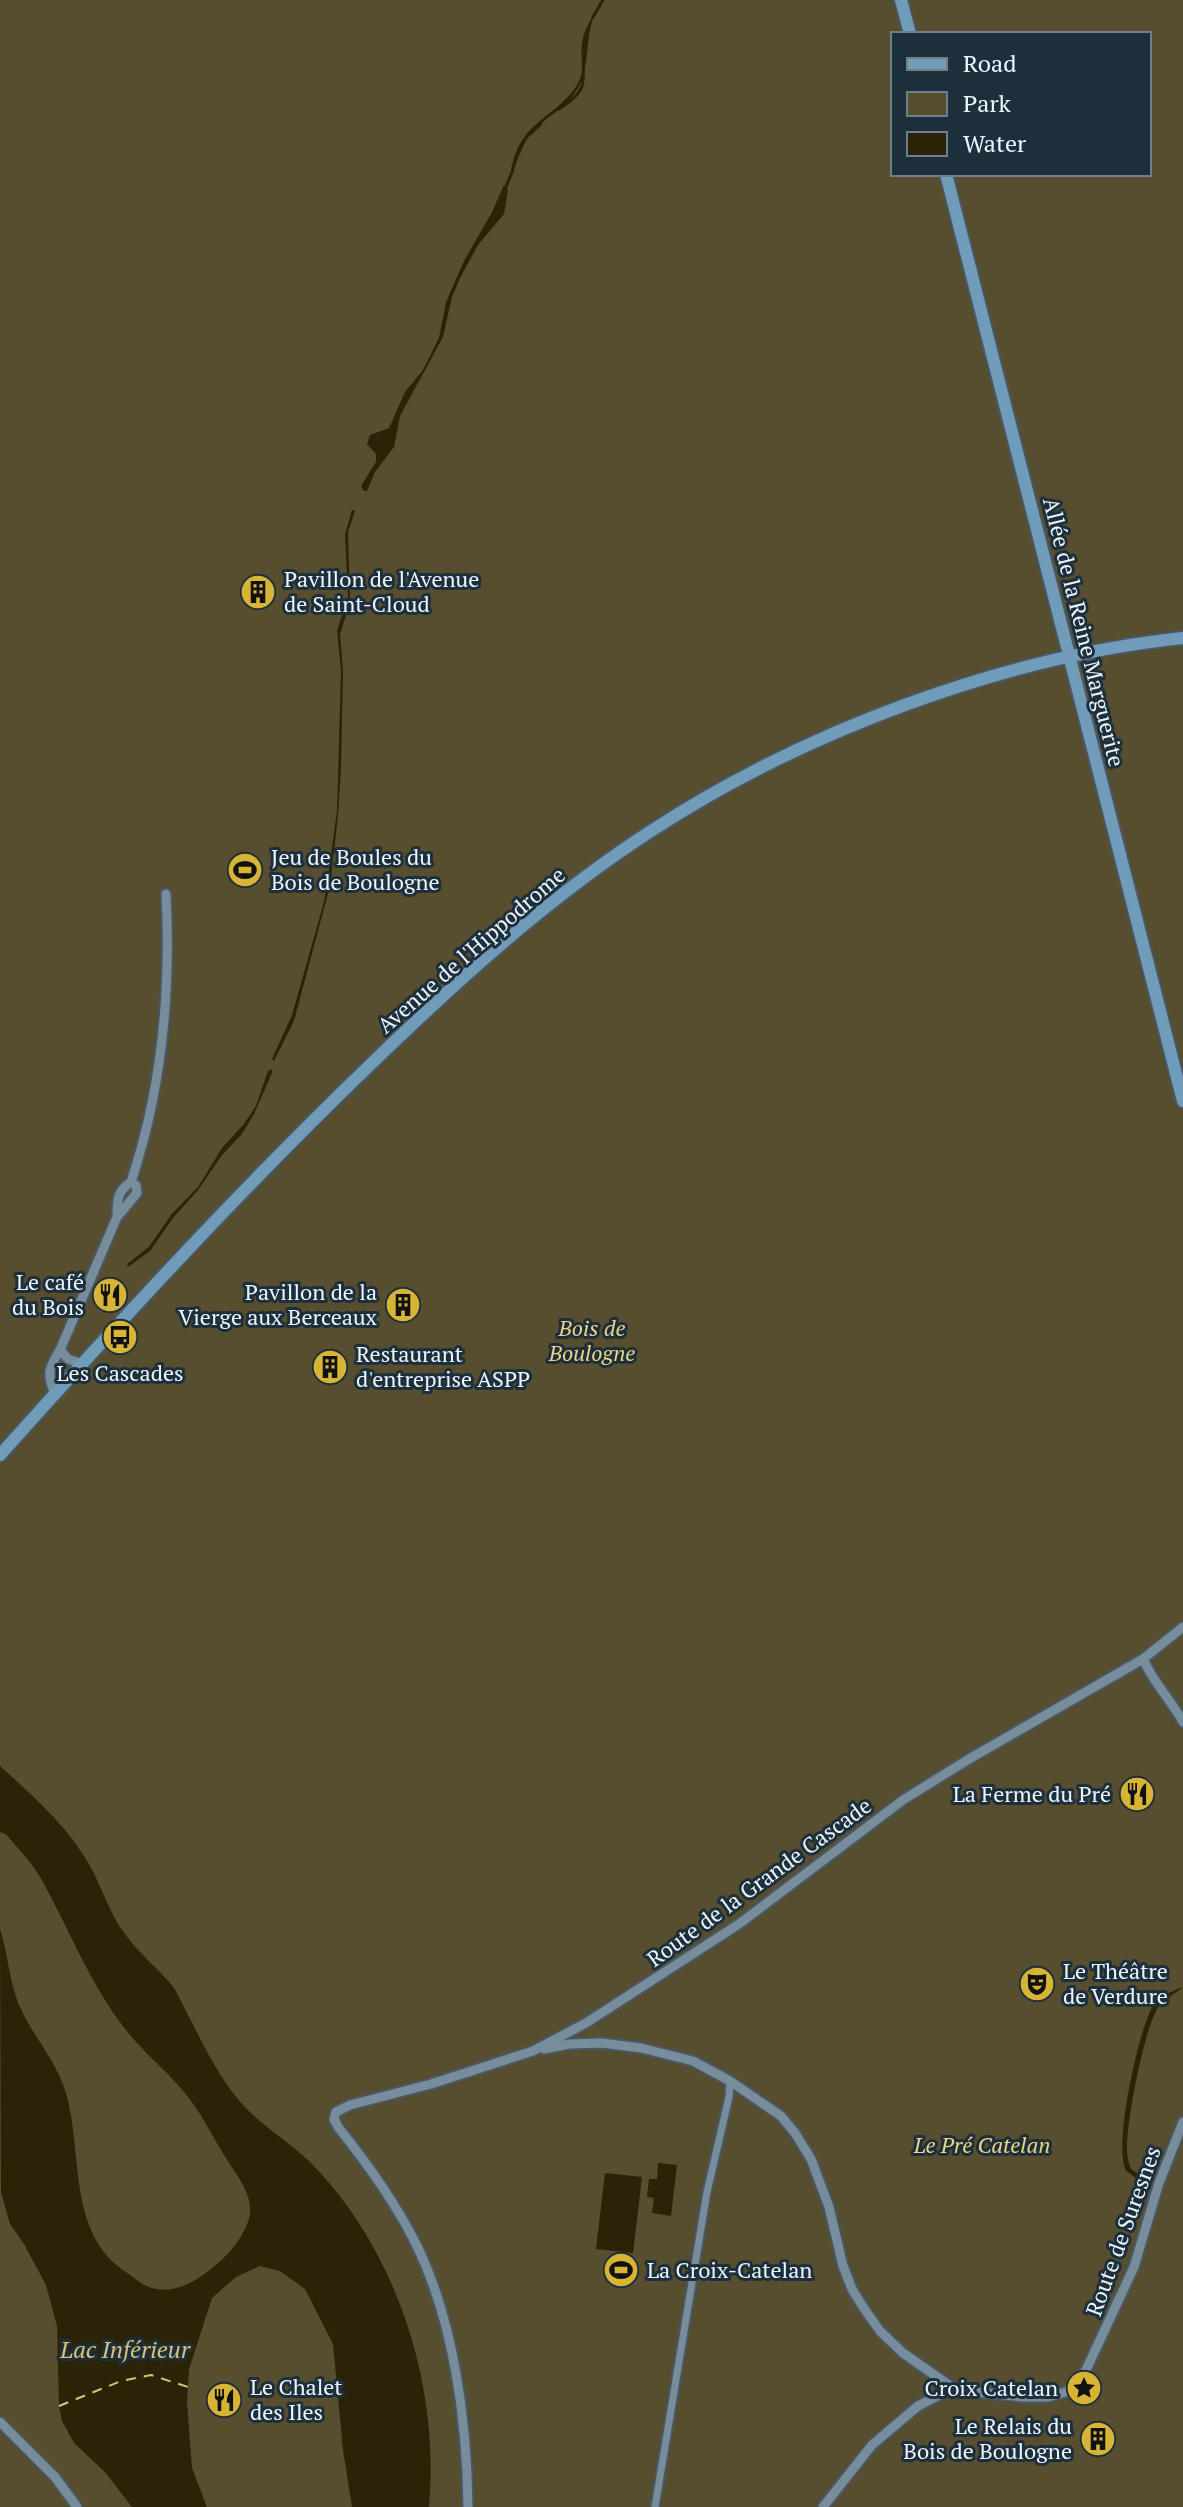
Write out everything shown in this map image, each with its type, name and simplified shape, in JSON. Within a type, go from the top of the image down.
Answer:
[{"type":"main road","points":[[901,0],[909,32]]},
{"type":"main road","name":"Allée de la Reine Marguerite","points":[[947,176],[1183,1101]]},
{"type":"main road","name":"Avenue de l'Hippodrome","points":[[0,1455],[215,1219],[312,1120],[427,1010],[566,891],[651,830],[737,780],[825,737],[904,706],[976,681],[1069,657],[1183,638]]},
{"type":"street","points":[[117,1217],[119,1193],[131,1182],[143,1146],[159,1069],[168,979],[166,894]]},
{"type":"street","points":[[55,1394],[49,1380],[49,1368],[60,1350],[117,1217],[137,1193],[136,1185],[131,1182]]},
{"type":"street","points":[[60,1350],[68,1359],[83,1364]]},
{"type":"street","name":"Route de la Grande Cascade","points":[[468,2507],[465,2434],[454,2366],[428,2273],[405,2223],[338,2127],[334,2116],[338,2110],[533,2051],[586,2023],[739,1924],[903,1800],[1143,1659],[1183,1627]]},
{"type":"street","points":[[1143,1659],[1148,1672],[1183,1722]]},
{"type":"street","points":[[533,2051],[584,2043],[629,2046],[693,2061],[730,2081],[781,2116],[803,2146],[829,2207],[843,2266],[863,2307],[880,2331],[903,2353],[953,2388],[918,2406],[872,2445],[823,2507]]},
{"type":"street","points":[[655,2507],[685,2314],[730,2081]]},
{"type":"street","name":"Route de Suresnes","points":[[953,2388],[1022,2397],[1048,2397],[1069,2391],[1086,2370],[1134,2267],[1159,2183],[1183,2122]]},
{"type":"street","points":[[0,2422],[55,2477],[77,2507]]},
{"type":"green space","name":"Bois de Boulogne","points":[[0,0],[1183,0],[1183,2507],[0,2507]]},
{"type":"water","points":[[594,14],[585,70],[578,88],[564,105],[532,132],[511,171],[522,141],[577,85],[582,73],[584,36]]},
{"type":"water","points":[[504,185],[508,190],[504,214],[478,245],[460,278],[452,297],[443,337],[400,416],[394,447],[375,472],[367,491],[364,491],[361,486],[376,462],[376,454],[367,444],[370,435],[389,428],[405,392],[423,370],[439,338],[446,302]]},
{"type":"water","points":[[352,510],[355,511],[348,532],[350,603],[340,634],[343,671],[341,770],[330,886],[294,1021],[274,1061],[272,1059],[292,1015],[327,884],[337,811],[341,670],[337,631],[348,596],[345,535]]},
{"type":"water","points":[[272,1069],[254,1114],[242,1134],[222,1155],[198,1190],[150,1251],[128,1267],[127,1264],[149,1247],[171,1215],[198,1187],[222,1148],[244,1124],[256,1106],[268,1071]]},
{"type":"water","name":"Lac Inférieur","points":[[0,1766],[48,1812],[80,1850],[119,1926],[174,1988],[210,2058],[237,2098],[310,2162],[341,2197],[367,2236],[389,2278],[419,2367],[431,2461],[429,2507],[352,2507],[333,2344],[305,2289],[280,2271],[260,2266],[236,2277],[212,2298],[189,2369],[187,2403],[192,2468],[207,2507],[132,2507],[105,2472],[74,2443],[62,2421],[59,2406],[57,2326],[46,2285],[10,2224],[1,2192],[0,1929],[19,2005],[65,2090],[82,2200],[96,2240],[109,2258],[148,2287],[180,2287],[200,2277],[229,2252],[248,2222],[250,2207],[241,2181],[196,2108],[113,2012],[36,1871],[6,1834],[0,1832]]},
{"type":"water","points":[[1183,1987],[1156,2011],[1141,2059],[1127,2138],[1131,2169],[1140,2175],[1136,2178],[1126,2171],[1123,2157],[1125,2115],[1134,2064],[1152,2007],[1162,1997]]},
{"type":"water","points":[[658,2163],[677,2165],[671,2216],[652,2213],[654,2198],[647,2197],[649,2179],[657,2179]]},
{"type":"water","points":[[605,2173],[642,2177],[633,2253],[596,2249]]},
{"type":"waterway","points":[[593,17],[603,0]]},
{"type":"waterway","points":[[559,109],[576,96],[582,86],[584,43],[588,28]]},
{"type":"waterway","points":[[529,135],[541,124]]},
{"type":"waterway","points":[[505,189],[513,170]]},
{"type":"ferry route","points":[[59,2406],[121,2381],[151,2375],[188,2387]]},
{"type":"place","name":"Pavillon de l'Avenue de Saint-Cloud","points":[[258,592]]},
{"type":"place","name":"Jeu de Boules du Bois de Boulogne","points":[[245,870]]},
{"type":"place","name":"Le café du Bois","points":[[110,1295]]},
{"type":"place","name":"Pavillon de la Vierge aux Berceaux","points":[[403,1305]]},
{"type":"place","name":"Les Cascades","points":[[120,1337]]},
{"type":"place","name":"Restaurant d'entreprise ASPP","points":[[330,1367]]},
{"type":"place","name":"La Ferme du Pré","points":[[1137,1794]]},
{"type":"place","name":"Le Théâtre de Verdure","points":[[1037,1984]]},
{"type":"place","name":"La Croix-Catelan","points":[[621,2270]]},
{"type":"place","name":"Croix Catelan","points":[[1084,2388]]},
{"type":"place","name":"Le Chalet des Iles","points":[[224,2400]]},
{"type":"place","name":"Le Relais du Bois de Boulogne","points":[[1098,2439]]},
{"type":"park label","name":"Le Pré Catelan","points":[[982,2145]]}]
